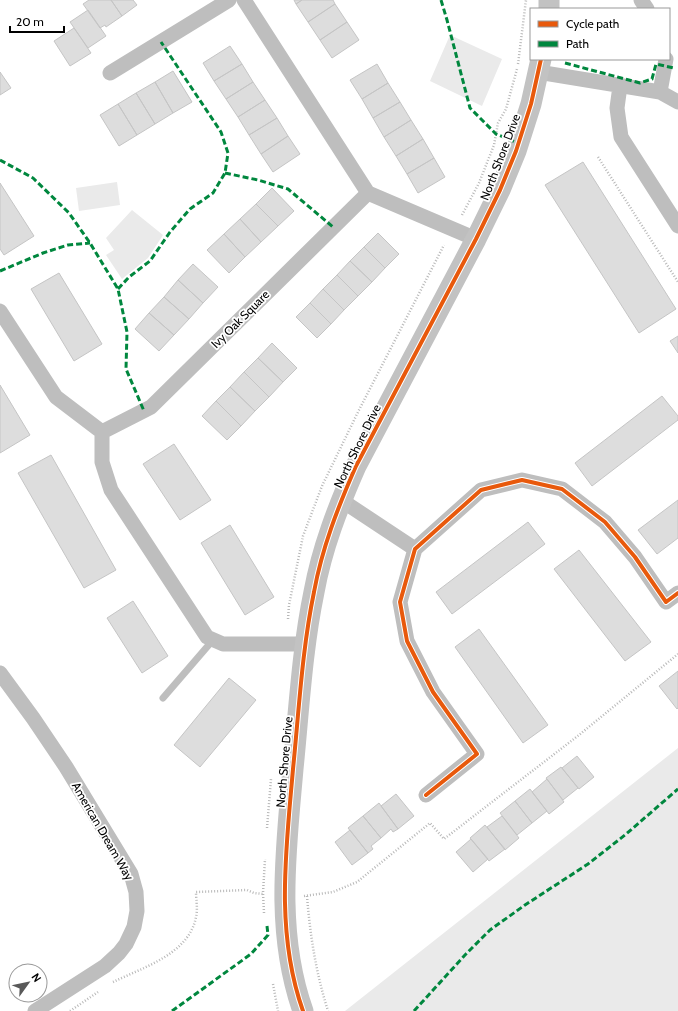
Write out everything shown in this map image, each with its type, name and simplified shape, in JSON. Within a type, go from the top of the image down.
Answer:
[{"type":"street","points":[[110,73],[229,0]]},
{"type":"street","points":[[244,0],[368,193],[476,239]]},
{"type":"street","points":[[660,92],[666,60]]},
{"type":"street","points":[[540,65],[620,86],[660,92],[678,102]]},
{"type":"street","name":"North Shore Drive","points":[[303,1011],[291,968],[285,924],[284,866],[305,644],[317,576],[325,545],[341,500],[356,466],[476,239],[500,190],[516,151],[531,104],[540,65]]},
{"type":"street","points":[[620,86],[617,108],[621,137],[678,226]]},
{"type":"street","name":"Ivy Oak Square","points":[[102,432],[151,408],[368,193]]},
{"type":"street","points":[[0,311],[56,398],[102,432],[102,462],[111,490],[207,637],[223,644],[305,644]]},
{"type":"street","points":[[426,795],[477,754],[433,692],[407,641],[400,602],[415,549],[481,490],[522,480],[562,489],[605,522],[635,557],[666,602],[678,593]]},
{"type":"street","name":"North Shore Drive","points":[[341,500],[415,549]]},
{"type":"street","name":"American Dream Way","points":[[0,673],[66,767],[130,874],[136,892],[137,912],[134,928],[126,944],[119,953],[105,966],[35,1011]]},
{"type":"lane","points":[[163,698],[213,640]]},
{"type":"path","points":[[458,218],[462,216],[479,183],[494,145],[498,123],[506,109],[518,66],[526,0]]},
{"type":"path","points":[[598,157],[678,282]]},
{"type":"path","points":[[107,986],[160,959],[177,948],[188,936],[196,916],[196,892],[247,890],[262,894],[308,896],[333,892],[357,882],[430,823],[444,840],[579,735],[678,654]]},
{"type":"path","points":[[262,894],[265,918]]},
{"type":"path","points":[[308,896],[309,924],[314,955],[328,1011]]},
{"type":"path","points":[[70,1011],[101,990]]},
{"type":"shaded area","points":[[450,35],[502,59],[482,106],[430,81]]},
{"type":"shaded area","points":[[117,182],[120,205],[79,211],[76,188]]},
{"type":"shaded area","points":[[132,210],[163,235],[148,258],[122,279],[106,255],[114,250],[106,238]]},
{"type":"shaded area","points":[[678,748],[678,1011],[345,1011]]},
{"type":"building","points":[[89,0],[111,0],[122,16],[106,27],[105,25],[100,28],[83,4]]},
{"type":"building","points":[[111,0],[133,0],[137,5],[122,16]]},
{"type":"building","points":[[294,0],[302,0],[296,4]]},
{"type":"building","points":[[302,0],[333,0],[335,4],[308,22],[296,4]]},
{"type":"building","points":[[335,4],[347,22],[320,40],[308,22]]},
{"type":"building","points":[[88,10],[106,36],[88,48],[70,22]]},
{"type":"building","points":[[347,22],[359,40],[332,58],[320,40]]},
{"type":"building","points":[[74,28],[91,53],[70,66],[54,41]]},
{"type":"building","points":[[230,46],[242,64],[214,81],[203,63]]},
{"type":"building","points":[[242,64],[253,82],[226,99],[214,81]]},
{"type":"building","points":[[377,64],[388,83],[362,99],[350,80]]},
{"type":"building","points":[[173,71],[192,102],[173,113],[155,82]]},
{"type":"building","points":[[0,72],[11,88],[0,95]]},
{"type":"building","points":[[155,82],[173,113],[155,124],[136,93]]},
{"type":"building","points":[[253,82],[265,100],[238,117],[226,99]]},
{"type":"building","points":[[388,83],[400,102],[373,118],[362,99]]},
{"type":"building","points":[[136,93],[155,124],[137,135],[118,104]]},
{"type":"building","points":[[265,100],[277,118],[249,135],[238,117]]},
{"type":"building","points":[[400,102],[411,120],[384,137],[373,118]]},
{"type":"building","points":[[118,104],[137,135],[119,146],[100,115]]},
{"type":"building","points":[[277,118],[288,136],[261,154],[249,135]]},
{"type":"building","points":[[411,120],[423,139],[396,156],[384,137]]},
{"type":"building","points":[[288,136],[300,154],[273,172],[261,154]]},
{"type":"building","points":[[423,139],[434,158],[407,174],[396,156]]},
{"type":"building","points":[[434,158],[445,177],[418,193],[407,174]]},
{"type":"building","points":[[583,162],[676,309],[639,333],[545,185]]},
{"type":"building","points":[[0,183],[34,236],[4,255],[0,249]]},
{"type":"building","points":[[272,188],[294,211],[278,226],[256,204]]},
{"type":"building","points":[[256,204],[278,226],[261,242],[240,219]]},
{"type":"building","points":[[240,219],[261,242],[245,257],[224,234]]},
{"type":"building","points":[[378,233],[399,254],[385,268],[364,247]]},
{"type":"building","points":[[224,234],[245,257],[229,273],[207,250]]},
{"type":"building","points":[[364,247],[385,268],[372,282],[350,261]]},
{"type":"building","points":[[350,261],[372,282],[358,296],[337,275]]},
{"type":"building","points":[[193,264],[218,287],[203,303],[178,280]]},
{"type":"building","points":[[59,273],[102,344],[74,361],[31,289]]},
{"type":"building","points":[[337,275],[358,296],[344,310],[323,289]]},
{"type":"building","points":[[178,280],[203,303],[189,319],[164,297]]},
{"type":"building","points":[[323,289],[344,310],[331,324],[310,303]]},
{"type":"building","points":[[164,297],[189,319],[174,335],[149,313]]},
{"type":"building","points":[[310,303],[331,324],[317,338],[296,317]]},
{"type":"building","points":[[149,313],[174,335],[159,351],[135,329]]},
{"type":"building","points":[[678,336],[678,353],[670,341]]},
{"type":"building","points":[[272,343],[297,368],[283,382],[258,358]]},
{"type":"building","points":[[258,358],[283,382],[269,397],[244,372]]},
{"type":"building","points":[[244,372],[269,397],[255,411],[230,387]]},
{"type":"building","points":[[0,385],[30,435],[0,453]]},
{"type":"building","points":[[230,387],[255,411],[241,426],[216,401]]},
{"type":"building","points":[[662,396],[678,416],[678,420],[592,486],[575,463]]},
{"type":"building","points":[[216,401],[241,426],[227,440],[202,416]]},
{"type":"building","points":[[174,444],[211,500],[180,520],[143,464]]},
{"type":"building","points":[[51,455],[116,570],[84,588],[18,473]]},
{"type":"building","points":[[678,500],[678,538],[657,554],[638,530]]},
{"type":"building","points":[[528,522],[545,544],[452,614],[436,592]]},
{"type":"building","points":[[230,525],[274,597],[245,615],[201,543]]},
{"type":"building","points":[[579,550],[651,642],[625,661],[554,569]]},
{"type":"building","points":[[133,601],[168,656],[142,673],[107,618]]},
{"type":"building","points":[[479,629],[548,725],[523,743],[455,647]]},
{"type":"building","points":[[678,671],[678,708],[677,709],[659,686]]},
{"type":"building","points":[[229,678],[256,700],[200,767],[174,745]]},
{"type":"building","points":[[577,756],[594,777],[579,789],[562,768]]},
{"type":"building","points":[[561,767],[578,788],[563,800],[546,778]]},
{"type":"building","points":[[547,779],[564,802],[549,814],[532,792]]},
{"type":"building","points":[[530,789],[547,811],[532,823],[515,801]]},
{"type":"building","points":[[396,794],[414,816],[398,829],[381,806]]},
{"type":"building","points":[[515,801],[532,823],[517,835],[500,813]]},
{"type":"building","points":[[379,803],[398,829],[393,832],[391,829],[381,838],[363,816]]},
{"type":"building","points":[[363,816],[381,838],[371,846],[373,849],[368,853],[348,828]]},
{"type":"building","points":[[502,816],[519,838],[505,850],[487,827]]},
{"type":"building","points":[[485,825],[505,849],[489,861],[470,838]]},
{"type":"building","points":[[350,830],[368,853],[352,865],[335,842]]},
{"type":"building","points":[[471,839],[488,859],[473,872],[456,852]]},
{"type":"marked path","points":[[441,0],[470,108],[496,134],[518,143]]},
{"type":"marked path","points":[[118,289],[129,277],[150,261],[170,232],[190,209],[213,193],[225,173],[228,153],[221,132],[161,42]]},
{"type":"marked path","points":[[565,63],[640,83],[652,79],[656,64],[674,68]]},
{"type":"marked path","points":[[0,160],[33,178],[69,213],[90,243],[118,289],[127,332],[126,369],[144,411]]},
{"type":"marked path","points":[[225,173],[258,180],[288,189],[333,227]]},
{"type":"marked path","points":[[0,271],[43,253],[68,245],[90,243]]},
{"type":"marked path","points":[[414,1011],[490,930],[588,864],[625,835],[678,789]]},
{"type":"marked path","points":[[172,1011],[251,954],[268,935],[267,926]]},
{"type":"cycle path","points":[[303,1011],[294,981],[289,951],[285,891],[286,860],[290,799],[304,658],[310,614],[321,560],[331,528],[356,466],[476,239],[500,190],[516,151],[531,104],[541,60]]},
{"type":"cycle path","points":[[426,795],[477,754],[433,692],[407,641],[400,602],[415,549],[481,490],[522,480],[562,489],[605,522],[635,557],[666,602],[678,593]]}]
